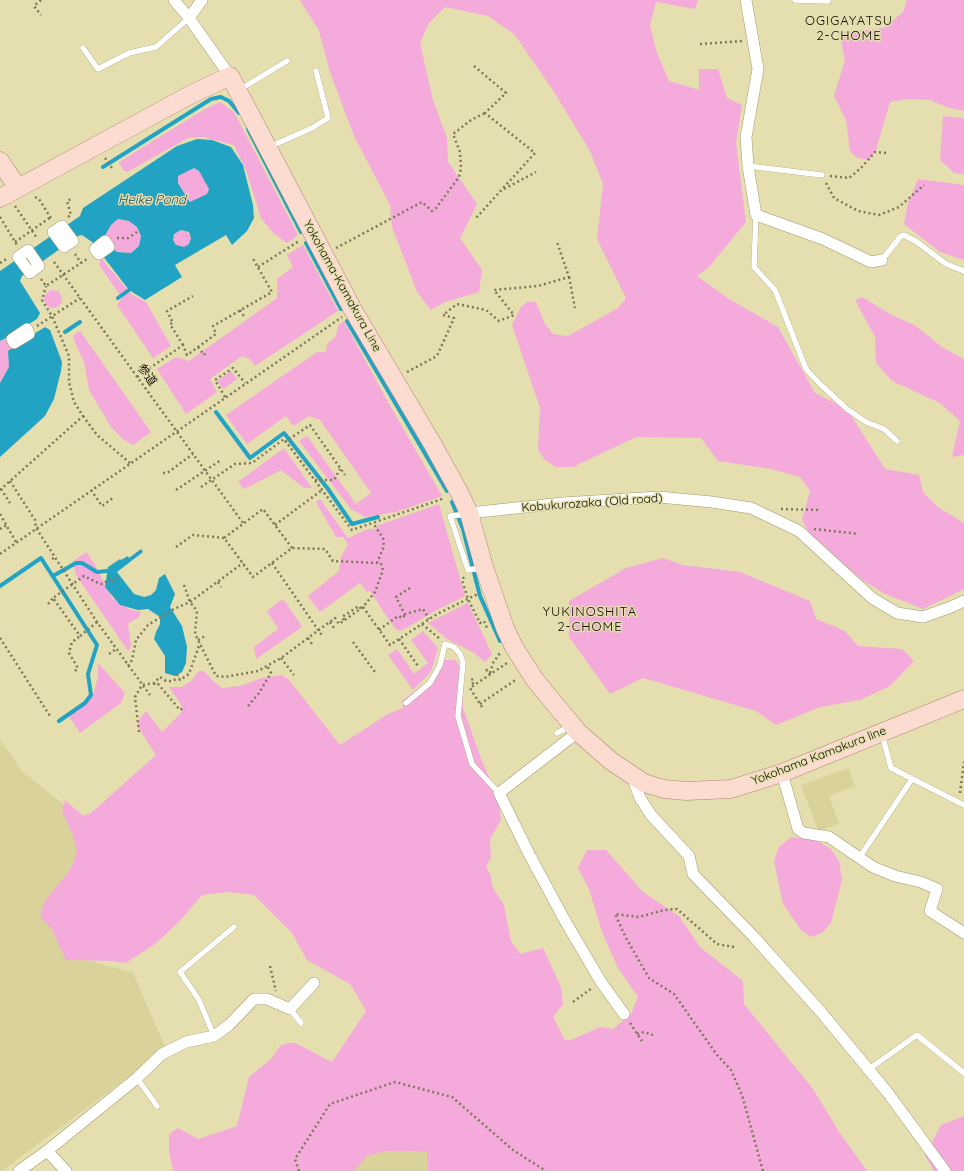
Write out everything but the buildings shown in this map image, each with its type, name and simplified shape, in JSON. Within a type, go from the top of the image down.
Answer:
[{"type":"main road","name":"Yokohama-Kamakura Line","points":[[234,83],[352,310],[394,379],[458,492],[461,515],[474,569],[503,622],[514,647],[569,730]]},
{"type":"main road","points":[[7,202],[190,95],[234,83]]},
{"type":"main road","points":[[0,160],[25,192]]},
{"type":"main road","name":"Yokohama Kamakura line","points":[[569,730],[632,776],[644,783],[664,789],[686,792],[709,791],[731,789],[782,773],[964,699]]},
{"type":"street","points":[[174,0],[189,18],[234,83]]},
{"type":"street","points":[[189,18],[202,0]]},
{"type":"street","points":[[746,0],[758,69],[746,137],[748,166],[756,215],[823,239],[871,262],[882,260]]},
{"type":"street","points":[[97,252],[99,254],[109,247],[107,244]]},
{"type":"street","points":[[23,254],[28,250],[39,266],[34,270]]},
{"type":"street","name":"Kobukurozaka (Old road)","points":[[461,515],[563,503],[660,497],[712,502],[751,508],[799,531],[872,598],[897,613],[923,617],[964,601]]},
{"type":"street","points":[[569,730],[499,793],[528,854],[601,982],[627,1017]]},
{"type":"street","points":[[782,773],[798,829],[804,833],[829,837],[873,867],[895,876],[921,882],[937,889],[930,911],[964,933]]},
{"type":"street","points":[[632,776],[640,798],[651,815],[689,856],[693,874],[754,937],[869,1069],[945,1171]]},
{"type":"street","points":[[19,1171],[47,1151],[137,1078],[162,1054],[186,1042],[214,1036],[229,1025],[254,999],[267,999],[290,1009],[314,983]]},
{"type":"street","points":[[47,1151],[66,1171]]},
{"type":"lane","points":[[795,0],[828,1]]},
{"type":"lane","points":[[83,48],[98,69],[129,53],[156,47],[189,18]]},
{"type":"lane","points":[[234,83],[287,61]]},
{"type":"lane","points":[[268,148],[312,128],[328,118],[316,71]]},
{"type":"lane","points":[[748,166],[822,175]]},
{"type":"lane","points":[[756,215],[754,267],[775,290],[806,369],[847,409],[866,422],[884,429],[897,441]]},
{"type":"lane","points":[[882,260],[900,237],[904,235],[917,242],[946,264],[964,272]]},
{"type":"lane","points":[[406,703],[430,683],[440,665],[445,644],[454,647],[460,654],[463,662],[458,716],[472,764],[499,793]]},
{"type":"lane","points":[[881,732],[891,768],[961,804]]},
{"type":"lane","points":[[859,858],[912,779]]},
{"type":"lane","points":[[214,1036],[199,1000],[180,972],[234,927]]},
{"type":"lane","points":[[290,1009],[300,1023]]},
{"type":"lane","points":[[869,1069],[917,1035],[964,1072]]},
{"type":"lane","points":[[137,1078],[157,1106]]},
{"type":"path","points":[[41,0],[34,6],[41,15]]},
{"type":"path","points":[[700,44],[753,40]]},
{"type":"path","points":[[323,255],[391,220],[422,202],[432,211],[436,208],[458,176],[461,169],[460,152],[453,134],[471,120],[485,113],[506,93],[474,66]]},
{"type":"path","points":[[476,218],[535,154],[485,113]]},
{"type":"path","points":[[822,175],[849,178],[862,168],[875,152],[887,153]]},
{"type":"path","points":[[103,156],[112,168]]},
{"type":"path","points":[[502,190],[536,172]]},
{"type":"path","points":[[822,175],[834,198],[858,211],[879,214],[899,207],[924,185]]},
{"type":"path","points":[[25,192],[39,199],[57,227],[71,215],[67,201],[71,199]]},
{"type":"path","points":[[7,202],[32,230],[37,238]]},
{"type":"path","points":[[0,217],[23,254]]},
{"type":"path","points":[[15,242],[51,218]]},
{"type":"path","points":[[107,244],[113,244],[117,238],[128,238],[137,232]]},
{"type":"path","points":[[258,267],[300,240]]},
{"type":"path","points":[[557,242],[569,277],[575,308]]},
{"type":"path","points":[[97,252],[46,286],[42,300],[52,316],[69,356],[69,382],[74,402],[97,435],[130,463]]},
{"type":"path","points":[[193,296],[167,312],[173,322],[170,324],[183,345],[187,355],[216,334],[213,326],[272,292],[252,257]]},
{"type":"path","name":"参道","points":[[54,262],[243,523]]},
{"type":"path","points":[[34,270],[46,286]]},
{"type":"path","points":[[394,379],[437,356],[454,318],[443,315],[457,304],[486,310],[499,321],[514,315],[494,290],[538,286],[569,277]]},
{"type":"path","points":[[28,331],[80,298]]},
{"type":"path","points":[[240,310],[246,318]]},
{"type":"path","points":[[0,554],[342,317]]},
{"type":"path","points":[[137,377],[183,345]]},
{"type":"path","points":[[198,347],[204,355],[205,354]]},
{"type":"path","points":[[225,397],[215,380],[233,368],[245,383]]},
{"type":"path","points":[[10,503],[0,489],[83,416]]},
{"type":"path","points":[[201,487],[235,464],[252,463],[284,440],[286,441],[310,425],[345,475]]},
{"type":"path","points":[[286,441],[352,530],[458,492]]},
{"type":"path","points":[[163,473],[167,473],[193,454]]},
{"type":"path","points":[[176,490],[221,460]]},
{"type":"path","points":[[317,481],[334,480],[340,469]]},
{"type":"path","points":[[10,481],[35,520],[36,528],[97,622],[150,695]]},
{"type":"path","points":[[91,490],[102,506],[114,498]]},
{"type":"path","points":[[275,525],[322,490]]},
{"type":"path","points":[[774,508],[821,510]]},
{"type":"path","points":[[176,547],[193,535],[224,538],[263,509],[292,548]]},
{"type":"path","points":[[0,514],[16,542]]},
{"type":"path","points":[[373,523],[383,538],[384,546],[377,563]]},
{"type":"path","points":[[0,528],[7,525]]},
{"type":"path","points":[[814,528],[859,534]]},
{"type":"path","points":[[184,585],[190,602],[197,611],[195,634],[216,676],[225,677],[250,673],[267,666],[281,658],[336,617],[339,624],[362,608],[375,592],[383,570],[381,564],[377,563],[333,560],[325,549],[292,548],[254,577],[224,538]]},
{"type":"path","points":[[52,559],[56,557]]},
{"type":"path","points":[[128,666],[132,660],[136,640],[148,624],[174,609],[190,602],[243,563]]},
{"type":"path","points":[[272,563],[323,637]]},
{"type":"path","points":[[474,569],[462,580],[468,599],[480,623],[484,621],[490,634]]},
{"type":"path","points":[[48,604],[65,588],[84,576],[102,584],[111,578],[113,581],[118,578]]},
{"type":"path","points":[[218,582],[221,587]]},
{"type":"path","points":[[405,614],[396,597],[410,588]]},
{"type":"path","points":[[362,608],[390,645],[429,619],[478,594]]},
{"type":"path","points":[[53,598],[80,636]]},
{"type":"path","points":[[379,630],[398,616],[403,618],[405,614],[424,609],[429,619]]},
{"type":"path","points":[[75,671],[78,668],[69,653],[72,642],[97,622]]},
{"type":"path","points":[[330,622],[334,628]]},
{"type":"path","points":[[422,624],[445,644]]},
{"type":"path","points":[[154,683],[160,678],[172,681],[178,676],[180,680],[189,674],[199,642],[205,636]]},
{"type":"path","points":[[0,638],[50,716]]},
{"type":"path","points":[[308,638],[312,644]]},
{"type":"path","points":[[398,639],[418,666]]},
{"type":"path","points":[[353,642],[376,672]]},
{"type":"path","points":[[490,675],[493,663],[499,654],[496,648]]},
{"type":"path","points":[[109,654],[116,649]]},
{"type":"path","points":[[281,658],[294,675]]},
{"type":"path","points":[[507,662],[470,688],[481,705],[505,686],[517,679],[515,675]]},
{"type":"path","points":[[248,706],[259,693],[271,673],[267,666]]},
{"type":"path","points":[[486,672],[487,670],[490,675]]},
{"type":"path","points":[[473,679],[470,680],[474,685]]},
{"type":"path","points":[[142,685],[154,683],[155,685],[158,684],[180,710],[185,708]]},
{"type":"path","points":[[139,732],[135,697],[142,685]]},
{"type":"path","points":[[961,804],[964,762]]},
{"type":"path","points":[[734,948],[717,944],[677,909],[664,910],[639,918],[615,914],[626,938],[649,978],[674,994],[717,1055],[731,1070],[742,1095],[763,1171]]},
{"type":"path","points":[[270,966],[276,993],[272,1001]]},
{"type":"path","points":[[573,1002],[601,982]]},
{"type":"path","points":[[627,1017],[642,1041]]},
{"type":"path","points":[[637,1034],[644,1032],[653,1035]]},
{"type":"path","points":[[299,1171],[295,1159],[330,1104],[395,1082],[452,1098],[513,1150],[546,1171]]},
{"type":"shaded area","points":[[300,0],[698,0],[695,9],[656,2],[650,25],[656,50],[669,81],[699,90],[699,69],[718,69],[727,98],[742,105],[736,143],[746,222],[709,267],[697,276],[729,299],[778,327],[815,393],[847,409],[885,469],[919,475],[923,492],[939,508],[964,523],[964,589],[923,609],[883,593],[861,579],[811,536],[802,520],[810,491],[800,477],[771,469],[718,461],[701,438],[636,437],[573,467],[556,467],[545,460],[538,450],[540,408],[512,325],[521,307],[527,302],[536,302],[545,324],[553,334],[568,336],[618,308],[626,298],[597,239],[603,184],[590,151],[554,92],[515,35],[488,16],[445,7],[429,23],[420,43],[433,100],[447,138],[448,162],[477,204],[460,238],[482,270],[479,292],[445,302],[431,310],[417,292],[392,227],[390,205],[354,136],[330,72],[319,31]]},
{"type":"shaded area","points":[[907,0],[964,0],[964,111],[949,108],[930,100],[909,99],[890,102],[876,150],[870,159],[862,159],[856,157],[850,151],[846,120],[834,96],[845,60],[839,33],[884,28],[903,12]]},
{"type":"shaded area","points":[[220,102],[234,112],[298,235],[287,243],[273,233],[261,218],[246,170],[234,145],[203,137],[188,138],[127,172],[123,170],[119,162],[205,109]]},
{"type":"shaded area","points":[[943,116],[964,118],[964,174],[954,173],[940,160]]},
{"type":"shaded area","points":[[193,168],[199,171],[209,189],[207,194],[191,202],[178,183],[178,176]]},
{"type":"shaded area","points":[[918,179],[964,185],[964,260],[940,252],[904,224],[908,203]]},
{"type":"shaded area","points":[[118,219],[129,221],[137,227],[141,236],[139,246],[131,253],[117,252],[102,241],[111,225]]},
{"type":"shaded area","points":[[182,230],[188,233],[191,239],[188,245],[182,248],[176,245],[173,239],[176,233]]},
{"type":"shaded area","points":[[303,245],[338,311],[255,366],[250,359],[242,356],[210,379],[217,392],[186,414],[157,369],[176,357],[189,361],[277,298],[277,279],[293,267],[287,255]]},
{"type":"shaded area","points":[[101,258],[131,294],[146,302],[171,346],[153,358],[117,305],[122,298],[99,265]]},
{"type":"shaded area","points":[[53,290],[59,293],[62,299],[59,305],[53,308],[47,305],[44,299],[47,293]]},
{"type":"shaded area","points":[[862,297],[890,314],[916,326],[942,347],[964,359],[964,455],[952,457],[960,421],[940,403],[892,381],[876,363],[875,337],[855,300]]},
{"type":"shaded area","points":[[344,321],[442,496],[396,512],[365,517],[351,509],[299,441],[307,436],[356,504],[371,493],[320,420],[309,416],[293,426],[286,416],[247,444],[226,415],[317,352],[326,352],[327,344],[336,336],[338,326]]},
{"type":"shaded area","points":[[80,331],[151,432],[133,445],[123,439],[111,427],[89,390],[84,362],[73,338],[75,334]]},
{"type":"shaded area","points":[[8,337],[18,344],[8,351],[9,367],[0,383],[0,341]]},
{"type":"shaded area","points":[[231,371],[237,379],[223,389],[217,381]]},
{"type":"shaded area","points":[[284,448],[312,488],[304,488],[281,470],[244,489],[238,482]]},
{"type":"shaded area","points":[[320,499],[348,538],[368,529],[374,529],[379,525],[439,504],[465,596],[435,611],[401,631],[397,630],[393,626],[370,591],[367,592],[360,583],[320,612],[308,596],[339,571],[341,557],[348,544],[343,537],[336,537],[316,502]]},
{"type":"shaded area","points":[[86,552],[94,563],[112,598],[129,609],[141,612],[139,617],[128,624],[131,647],[128,651],[76,575],[73,562]]},
{"type":"shaded area","points":[[663,558],[682,565],[740,572],[810,601],[816,619],[845,631],[858,646],[902,649],[914,661],[890,686],[860,700],[820,707],[776,725],[756,711],[643,678],[610,694],[569,637],[569,601],[626,568]]},
{"type":"shaded area","points":[[281,600],[285,601],[302,627],[256,659],[254,647],[278,629],[267,611]]},
{"type":"shaded area","points":[[468,603],[492,654],[485,662],[474,653],[447,639],[428,623]]},
{"type":"shaded area","points":[[423,631],[438,648],[431,672],[413,690],[388,655],[397,649],[414,674],[428,663],[411,640]]},
{"type":"shaded area","points":[[439,660],[455,660],[461,668],[463,708],[482,761],[498,798],[501,820],[490,839],[491,857],[486,867],[491,876],[492,886],[504,905],[511,941],[520,954],[543,948],[561,987],[563,1004],[553,1017],[565,1040],[571,1040],[600,1027],[613,1029],[631,1014],[638,997],[618,968],[602,932],[589,889],[578,868],[587,850],[606,850],[643,892],[679,916],[700,947],[743,981],[744,1004],[813,1089],[839,1132],[867,1171],[428,1171],[427,1152],[386,1151],[367,1156],[354,1171],[173,1171],[169,1152],[169,1134],[178,1128],[198,1139],[237,1126],[249,1077],[272,1058],[280,1046],[288,1043],[295,1043],[332,1062],[366,1011],[350,984],[307,960],[292,933],[254,895],[228,892],[202,895],[180,921],[155,944],[126,963],[112,961],[66,960],[51,928],[40,916],[45,901],[70,870],[77,852],[73,835],[62,811],[65,800],[83,816],[91,813],[156,755],[141,732],[137,722],[146,711],[162,732],[182,712],[181,704],[169,687],[182,687],[191,681],[199,671],[204,671],[222,688],[240,686],[262,678],[282,675],[289,680],[340,745],[388,714],[403,708],[402,701],[428,681]]},
{"type":"shaded area","points":[[98,663],[125,693],[121,703],[80,733],[68,715],[94,693],[98,676]]},
{"type":"shaded area","points":[[0,739],[21,770],[85,822],[87,840],[65,954],[133,973],[166,1049],[2,1171],[0,1171]]},
{"type":"shaded area","points":[[849,768],[855,786],[829,796],[839,824],[818,831],[801,785]]},
{"type":"shaded area","points":[[791,837],[816,840],[831,849],[839,861],[842,880],[831,923],[822,933],[811,937],[801,930],[783,904],[774,861],[779,847]]},
{"type":"shaded area","points":[[964,1116],[964,1171],[934,1171],[925,1156],[941,1125]]},
{"type":"shaded area","points":[[356,1139],[436,1144],[432,1171],[335,1171]]},
{"type":"water","name":"Heike Pond","points":[[197,139],[212,140],[231,147],[243,165],[253,205],[254,218],[247,231],[232,245],[226,235],[175,265],[182,277],[145,300],[129,290],[92,242],[82,235],[78,236],[22,276],[20,281],[40,313],[37,319],[24,327],[29,337],[45,327],[50,330],[62,362],[61,371],[54,399],[45,416],[0,457],[0,383],[9,367],[8,351],[18,344],[8,337],[0,341],[0,271],[80,216],[83,208],[177,146]],"holes":[[[194,168],[199,171],[209,189],[207,194],[190,202],[178,183],[178,176]],[[118,219],[129,221],[137,227],[141,236],[139,246],[131,253],[117,252],[102,241],[111,225]],[[181,230],[189,232],[191,238],[189,244],[184,247],[176,245],[173,240],[174,234]]]},
{"type":"water","points":[[141,549],[143,552],[117,572],[134,594],[144,597],[151,595],[156,590],[159,578],[165,574],[175,594],[170,607],[182,626],[187,647],[186,663],[182,672],[175,676],[165,673],[165,656],[154,639],[160,624],[160,617],[148,609],[138,610],[120,605],[105,587],[108,567],[120,559],[121,560],[128,556],[129,558]]},
{"type":"waterway","points":[[103,167],[211,99],[221,97],[229,101],[239,113]]},
{"type":"waterway","points":[[248,129],[301,232]]},
{"type":"waterway","points":[[306,243],[341,309]]},
{"type":"waterway","points":[[118,298],[129,290]]},
{"type":"waterway","points":[[347,321],[447,491]]},
{"type":"waterway","points":[[65,332],[80,322]]},
{"type":"waterway","points":[[216,412],[250,458],[284,433],[328,489],[352,524],[378,517]]},
{"type":"waterway","points":[[452,502],[463,529],[480,596],[500,641]]},
{"type":"waterway","points":[[0,586],[41,558],[97,645],[88,674],[91,695],[85,703],[59,721]]},
{"type":"waterway","points":[[53,576],[76,563],[82,563],[97,572],[107,571]]},
{"type":"district","name":"OGIGAYATSU 2-CHOME","points":[[849,28]]},
{"type":"district","name":"YUKINOSHITA 2-CHOME","points":[[590,620]]}]
